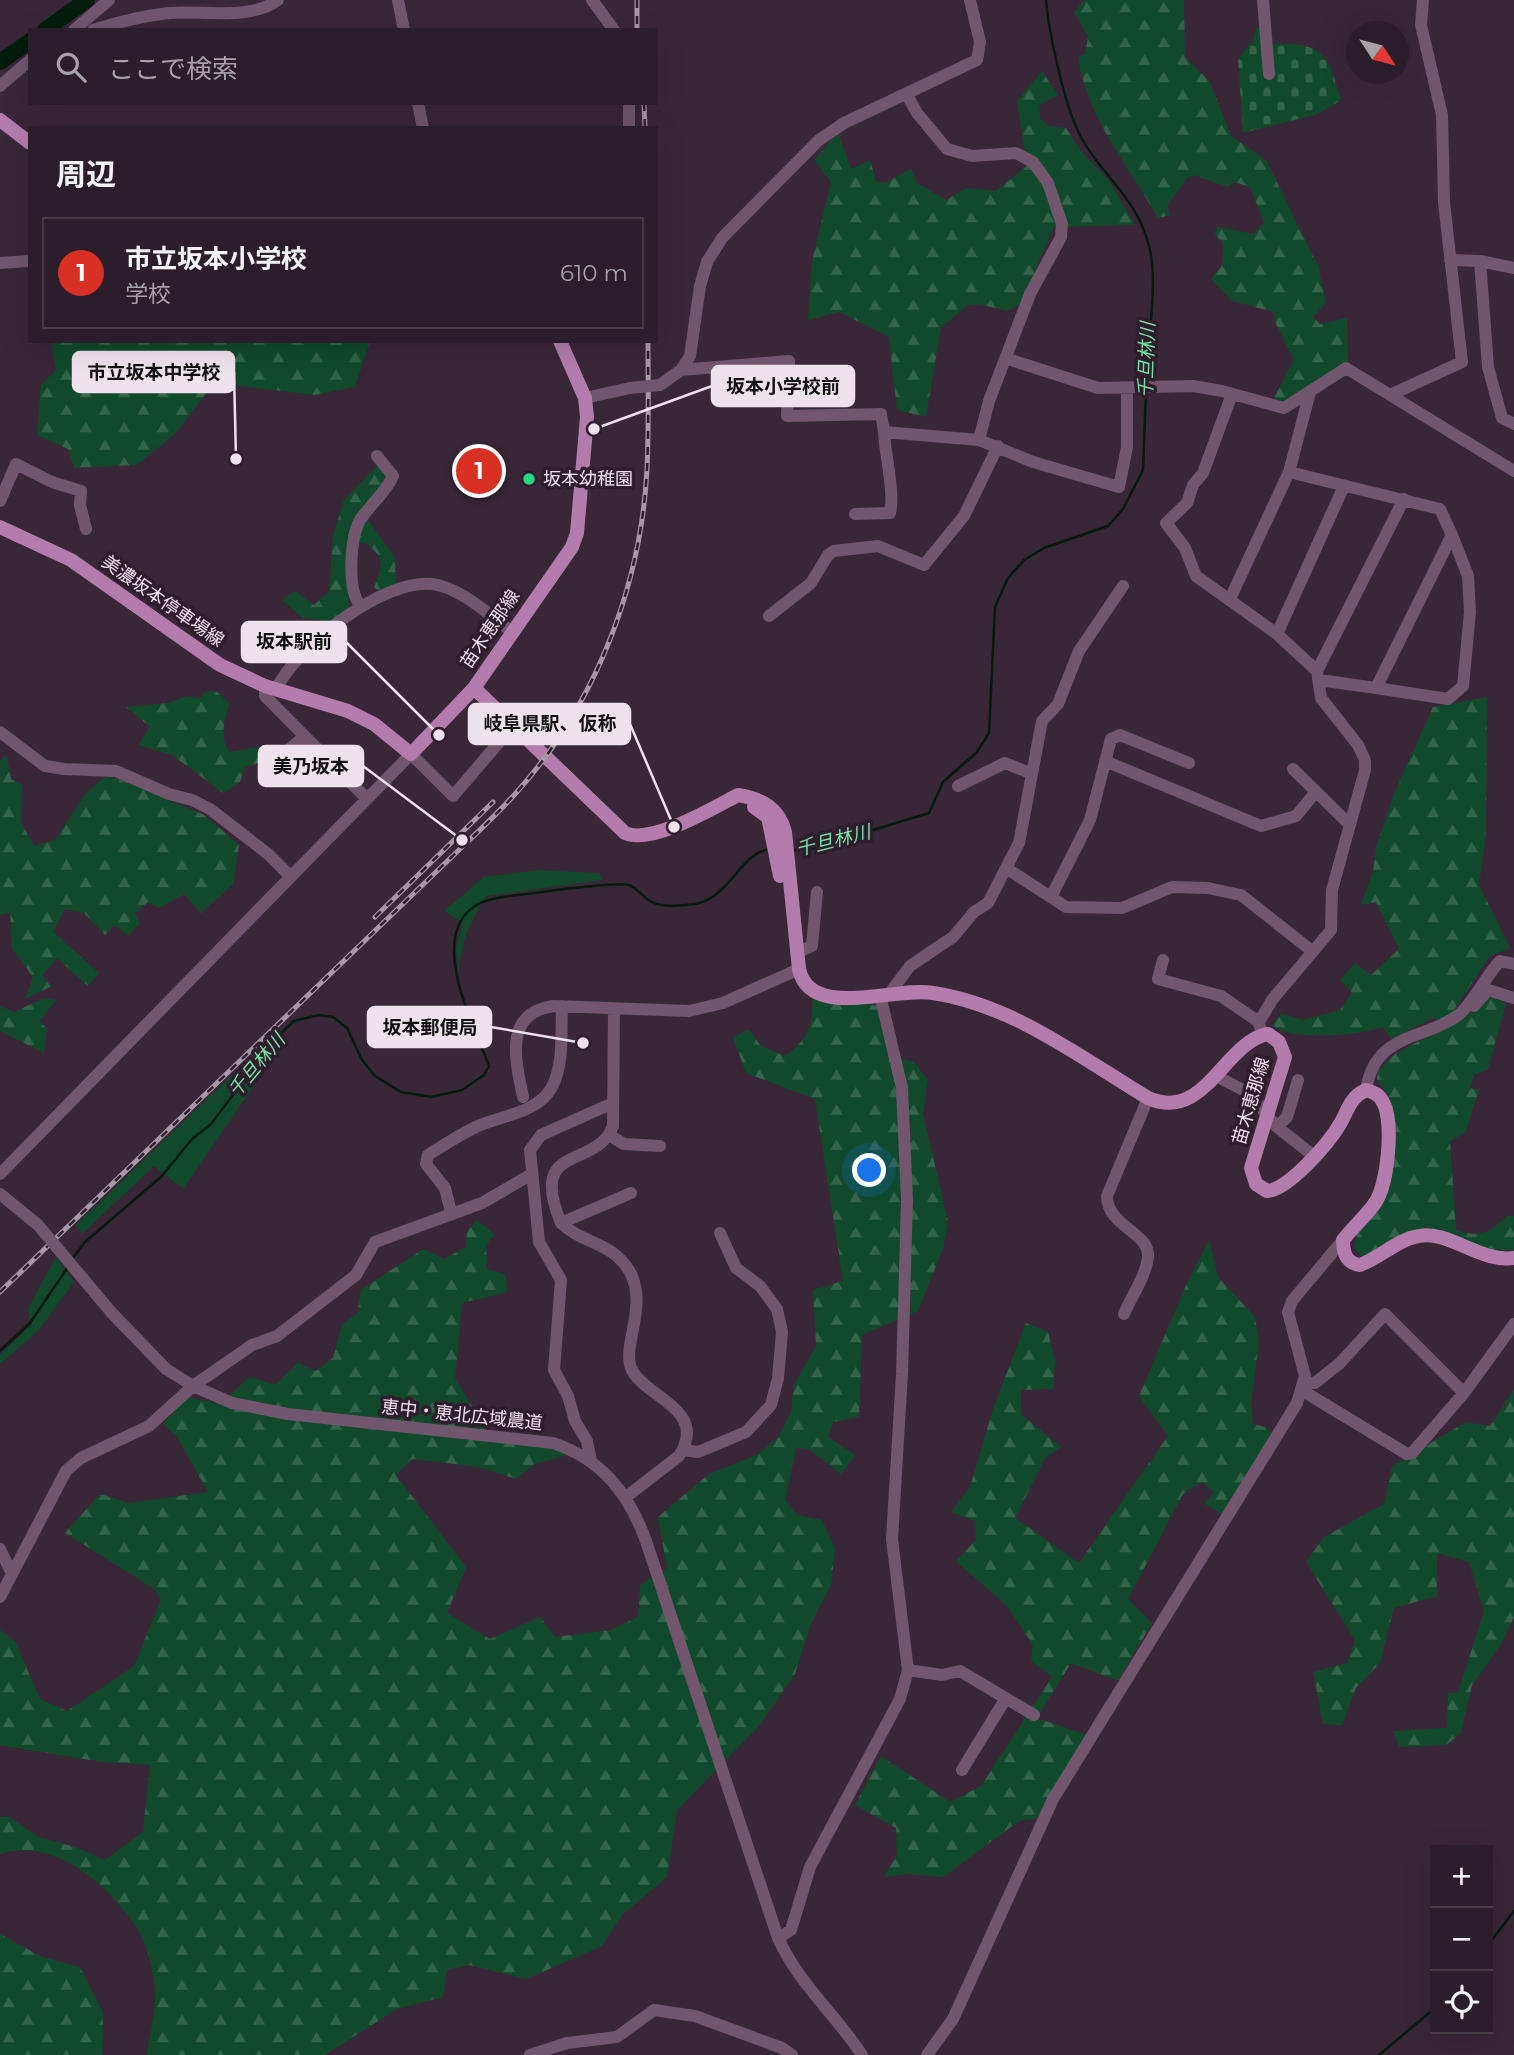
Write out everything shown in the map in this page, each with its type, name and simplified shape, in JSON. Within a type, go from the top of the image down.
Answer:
[{"type":"main road","points":[[0,120],[28,141]]},
{"type":"main road","name":"苗木恵那線","points":[[560,343],[586,398],[587,417],[577,533],[572,547],[511,631],[474,688],[625,833],[633,836],[656,833],[738,795],[764,802],[782,820],[779,835],[799,969]]},
{"type":"main road","name":"美濃坂本停車場線","points":[[0,527],[71,560],[203,655],[270,687],[348,711],[374,724],[411,754]]},
{"type":"main road","points":[[411,754],[474,688]]},
{"type":"main road","name":"苗木恵那線","points":[[785,876],[787,935],[802,983],[810,990],[830,998],[936,993],[997,1010],[1148,1098],[1166,1103],[1181,1100],[1217,1076],[1260,1029],[1268,1034],[1279,1042],[1285,1057],[1272,1122],[1251,1168],[1256,1184],[1267,1191],[1275,1191],[1314,1156],[1339,1124],[1349,1104],[1366,1090]]},
{"type":"main road","points":[[1366,1090],[1375,1092],[1385,1106],[1387,1169],[1384,1185],[1375,1203],[1343,1240],[1343,1251],[1348,1260],[1360,1265],[1420,1235],[1437,1237],[1491,1258],[1513,1262]]},
{"type":"street","points":[[76,28],[110,0]]},
{"type":"street","points":[[99,28],[168,7],[252,10],[278,0]]},
{"type":"street","points":[[398,0],[404,28]]},
{"type":"street","points":[[592,0],[613,28]]},
{"type":"street","points":[[586,398],[630,388],[660,385],[681,370],[690,356],[704,274],[717,244],[819,140],[844,123],[977,60],[980,42],[970,0]]},
{"type":"street","points":[[1264,0],[1269,74]]},
{"type":"street","points":[[1390,395],[1462,362],[1444,202],[1442,115],[1421,26],[1423,0]]},
{"type":"street","points":[[0,86],[28,62]]},
{"type":"street","points":[[907,95],[917,113],[947,149],[972,156],[1016,153],[1033,162],[1052,192],[1062,234],[1030,294],[1008,359],[989,401],[979,440]]},
{"type":"street","points":[[418,105],[423,126]]},
{"type":"street","points":[[629,105],[629,126]]},
{"type":"street","points":[[1450,260],[1480,261],[1514,268]]},
{"type":"street","points":[[0,262],[28,261]]},
{"type":"street","points":[[1480,261],[1488,367],[1502,418],[1514,424]]},
{"type":"street","points":[[1008,359],[1098,388],[1193,386],[1284,408],[1346,368],[1514,471]]},
{"type":"street","points":[[681,370],[789,361],[788,416],[881,414],[892,503],[890,513],[855,514]]},
{"type":"street","points":[[884,432],[979,440],[1033,462],[1119,487],[1127,447],[1130,388]]},
{"type":"street","points":[[1230,599],[1289,472],[1310,392]]},
{"type":"street","points":[[1232,394],[1203,473],[1193,485],[1187,503],[1166,523],[1185,548],[1196,576],[1277,634],[1318,676],[1448,699],[1463,686],[1470,612],[1468,576],[1440,509],[1289,472]]},
{"type":"street","points":[[769,616],[811,583],[828,555],[834,551],[877,546],[924,565],[964,516],[999,446]]},
{"type":"street","points":[[360,606],[354,599],[350,578],[358,523],[393,476],[377,456]]},
{"type":"street","points":[[0,501],[16,464],[51,482],[81,491],[79,505],[86,529]]},
{"type":"street","points":[[1277,634],[1344,486]]},
{"type":"street","points":[[1163,960],[1158,979],[1221,996],[1260,1029],[1272,1000],[1331,930],[1332,890],[1365,760],[1358,745],[1321,698],[1318,676],[1404,499]]},
{"type":"street","points":[[1376,688],[1452,535]]},
{"type":"street","points":[[367,799],[265,696],[270,687],[296,660],[360,606],[383,594],[430,584],[476,605],[511,631]]},
{"type":"street","points":[[778,1938],[791,1930],[810,1867],[900,1699],[908,1670],[892,1539],[902,1374],[907,1200],[902,1088],[885,995],[910,966],[953,937],[974,912],[988,903],[1019,843],[1030,773],[1042,721],[1058,704],[1079,651],[1123,586]]},
{"type":"street","points":[[0,1174],[411,754],[453,796],[513,726]]},
{"type":"street","points":[[0,732],[45,765],[129,774],[169,794],[192,800],[210,809],[268,854],[290,876]]},
{"type":"street","points":[[1051,897],[1090,820],[1111,739],[1120,735],[1189,763]]},
{"type":"street","points":[[269,765],[305,736]]},
{"type":"street","points":[[1105,761],[1261,826],[1296,816],[1315,793]]},
{"type":"street","points":[[958,786],[1005,763],[1030,773]]},
{"type":"street","points":[[1293,769],[1350,825]]},
{"type":"street","points":[[1006,868],[1066,907],[1122,908],[1172,887],[1208,888],[1241,895],[1312,951]]},
{"type":"street","points":[[798,952],[812,946],[817,892]]},
{"type":"street","points":[[1457,1017],[1500,961],[1514,964]]},
{"type":"street","points":[[523,1097],[515,1057],[518,1033],[526,1018],[540,1009],[562,1006],[677,1012],[707,1008],[799,969]]},
{"type":"street","points":[[1366,1090],[1368,1076],[1381,1056],[1414,1034],[1470,1010],[1488,990],[1514,998]]},
{"type":"street","points":[[451,1212],[442,1183],[426,1164],[428,1154],[475,1128],[524,1111],[547,1094],[557,1074],[560,1059],[562,1006]]},
{"type":"street","points":[[614,1009],[613,1103],[609,1135],[597,1148],[565,1160],[554,1175],[553,1194],[561,1223],[602,1244],[619,1258],[630,1273],[638,1297],[638,1311],[628,1353],[629,1365],[642,1382],[669,1401],[680,1413],[684,1426],[682,1450],[671,1463],[626,1497]]},
{"type":"street","points":[[1217,1076],[1249,1093],[1272,1122],[1314,1156]]},
{"type":"street","points":[[1272,1122],[1287,1117],[1298,1080]]},
{"type":"street","points":[[1124,1314],[1149,1255],[1146,1244],[1112,1216],[1107,1206],[1107,1196],[1148,1098]]},
{"type":"street","points":[[591,1461],[587,1441],[554,1370],[561,1280],[539,1242],[530,1150],[541,1135],[613,1103]]},
{"type":"street","points":[[609,1135],[624,1144],[660,1146]]},
{"type":"street","points":[[0,1597],[66,1471],[81,1458],[149,1426],[193,1386],[253,1345],[277,1336],[356,1275],[375,1242],[451,1212],[482,1203],[532,1174]]},
{"type":"street","points":[[561,1223],[631,1193]]},
{"type":"street","name":"恵中・恵北広域農道","points":[[0,1194],[38,1225],[154,1359],[193,1386],[255,1409],[536,1440],[564,1447],[591,1461],[614,1480],[626,1497],[646,1541],[778,1938],[800,1980],[849,2035],[862,2055]]},
{"type":"street","points":[[682,1450],[698,1452],[746,1432],[771,1405],[778,1378],[782,1332],[777,1309],[760,1286],[736,1268],[720,1233]]},
{"type":"street","points":[[927,2055],[953,2019],[1053,1799],[1288,1419],[1303,1386],[1304,1369],[1288,1312],[1292,1301],[1343,1240]]},
{"type":"street","points":[[1303,1386],[1315,1383],[1340,1363],[1385,1314],[1464,1393]]},
{"type":"street","points":[[1303,1386],[1407,1454],[1412,1453],[1464,1393],[1514,1324]]},
{"type":"street","points":[[0,1549],[12,1574]]},
{"type":"street","points":[[908,1670],[942,1675],[960,1671],[1034,1715]]},
{"type":"street","points":[[962,1770],[1006,1698]]},
{"type":"street","points":[[530,2055],[567,2043],[617,2037],[647,2012],[661,2010],[695,2016],[782,2048],[792,2055]]},
{"type":"green space","points":[[1085,0],[1184,0],[1185,57],[1210,82],[1231,136],[1266,160],[1318,266],[1326,303],[1313,317],[1320,324],[1347,318],[1348,363],[1284,402],[1274,398],[1294,360],[1275,322],[1274,312],[1232,301],[1211,279],[1222,266],[1223,244],[1214,232],[1218,227],[1253,234],[1264,223],[1250,187],[1234,182],[1228,187],[1194,175],[1187,178],[1167,206],[1170,215],[1158,218],[1099,121],[1090,100],[1078,57],[1085,54],[1088,37],[1074,12]]},
{"type":"green space","points":[[1262,26],[1272,44],[1303,46],[1321,54],[1332,72],[1341,100],[1318,114],[1243,133],[1238,59],[1253,40],[1256,29]]},
{"type":"green space","points":[[1042,71],[1058,95],[1039,105],[1040,118],[1049,126],[1066,128],[1081,151],[1110,182],[1135,225],[1054,227],[1039,260],[1030,300],[1007,311],[979,304],[966,306],[941,328],[926,417],[897,410],[889,337],[839,312],[808,320],[812,261],[831,182],[814,160],[838,133],[851,169],[870,160],[876,181],[885,183],[911,169],[917,183],[946,200],[966,188],[996,191],[1027,166],[1017,101]]},
{"type":"green space","points":[[51,343],[369,343],[355,387],[314,395],[214,383],[174,435],[136,465],[74,468],[68,449],[37,435],[41,385],[56,370]]},
{"type":"green space","points":[[377,466],[389,479],[363,513],[395,558],[396,589],[383,592],[374,588],[381,562],[376,553],[364,542],[348,545],[349,615],[330,629],[320,620],[303,618],[282,600],[295,591],[314,605],[329,591],[333,536],[344,500]]},
{"type":"green space","points":[[216,691],[229,703],[224,740],[229,752],[259,747],[268,760],[245,767],[240,782],[223,793],[172,755],[138,745],[150,727],[126,707],[168,703],[185,697],[200,698],[205,692]]},
{"type":"green space","points":[[1487,697],[1486,835],[1479,885],[1510,948],[1490,956],[1454,1010],[1460,1021],[1491,995],[1506,1004],[1488,1069],[1474,1075],[1470,1088],[1479,1090],[1465,1133],[1450,1141],[1456,1230],[1478,1234],[1490,1230],[1507,1216],[1514,1216],[1514,1250],[1489,1251],[1434,1229],[1422,1229],[1409,1233],[1367,1257],[1360,1256],[1354,1248],[1358,1230],[1381,1208],[1392,1174],[1394,1129],[1390,1098],[1377,1079],[1378,1071],[1396,1053],[1438,1031],[1435,1017],[1391,1039],[1383,1027],[1343,1034],[1310,1035],[1295,1034],[1272,1025],[1281,1014],[1303,1020],[1340,1010],[1352,992],[1340,980],[1355,963],[1371,975],[1399,949],[1376,902],[1361,905],[1373,871],[1376,847],[1394,794],[1433,707]]},
{"type":"green space","points":[[7,756],[11,779],[22,785],[21,822],[34,846],[55,840],[86,793],[105,777],[119,779],[204,815],[239,845],[233,884],[201,913],[184,894],[159,908],[148,902],[135,913],[140,923],[128,936],[115,925],[105,935],[84,913],[65,909],[53,932],[99,973],[88,986],[57,958],[42,976],[52,986],[25,999],[33,977],[12,949],[10,912],[0,915],[0,760]]},
{"type":"green space","points":[[537,870],[599,873],[602,880],[486,896],[467,933],[460,973],[456,949],[463,923],[444,911],[484,877]]},
{"type":"green space","points":[[44,998],[56,1000],[40,1021],[47,1029],[44,1053],[0,1031],[0,1006],[14,1012]]},
{"type":"green space","points":[[812,998],[879,1006],[891,1057],[914,1062],[928,1080],[923,1114],[948,1221],[943,1249],[918,1311],[862,1335],[859,1417],[833,1422],[828,1437],[855,1455],[841,1474],[809,1449],[796,1448],[785,1500],[797,1515],[822,1520],[835,1549],[831,1585],[811,1623],[795,1674],[759,1726],[677,1810],[667,1877],[622,1915],[602,1946],[526,1979],[469,1965],[447,1970],[443,1997],[397,2009],[325,2055],[147,2055],[155,1991],[146,1945],[140,1933],[98,1883],[62,1859],[42,1852],[21,1850],[0,1854],[0,1817],[10,1817],[38,1837],[75,1847],[105,1860],[143,1832],[150,1765],[102,1762],[0,1745],[0,1630],[15,1641],[40,1699],[67,1711],[134,1666],[161,1599],[153,1588],[65,1533],[100,1494],[129,1503],[208,1492],[177,1437],[163,1424],[186,1397],[220,1404],[250,1377],[275,1385],[298,1363],[316,1371],[333,1358],[342,1324],[357,1314],[361,1290],[423,1249],[444,1259],[466,1247],[467,1231],[477,1220],[494,1234],[486,1246],[487,1269],[505,1274],[508,1292],[462,1303],[455,1378],[492,1440],[538,1444],[568,1455],[535,1464],[516,1479],[479,1467],[412,1459],[396,1475],[466,1567],[447,1613],[490,1639],[540,1617],[555,1637],[610,1630],[638,1617],[640,1585],[667,1568],[658,1517],[709,1474],[757,1455],[779,1436],[791,1411],[794,1385],[816,1346],[813,1290],[843,1281],[815,1099],[746,1073],[733,1038],[748,1029],[761,1046],[785,1056],[808,1031],[812,1017]]},
{"type":"green space","points":[[236,1071],[255,1084],[183,1189],[154,1166],[82,1234],[76,1225]]},
{"type":"green space","points":[[1209,1240],[1218,1277],[1255,1317],[1259,1343],[1251,1402],[1253,1424],[1266,1427],[1273,1434],[1223,1515],[1205,1504],[1214,1492],[1202,1482],[1183,1494],[1128,1599],[1152,1623],[1118,1681],[1071,1663],[1037,1718],[1087,1735],[1038,1818],[1019,1821],[943,1877],[905,1874],[883,1877],[897,1856],[896,1828],[855,1805],[881,1756],[950,1802],[981,1786],[1052,1677],[1031,1661],[1033,1645],[1008,1607],[956,1561],[976,1540],[975,1521],[951,1512],[970,1487],[993,1409],[1026,1323],[1048,1332],[1055,1361],[1053,1389],[1021,1390],[1021,1414],[1061,1447],[1045,1458],[1015,1518],[1079,1563],[1168,1436],[1139,1396],[1187,1283]]},
{"type":"green space","points":[[56,1257],[74,1282],[39,1330],[0,1364],[0,1355],[31,1325],[28,1308]]},
{"type":"green space","points":[[1514,1389],[1514,1617],[1500,1646],[1472,1685],[1461,1733],[1446,1745],[1399,1747],[1393,1731],[1447,1728],[1448,1693],[1458,1693],[1484,1611],[1469,1562],[1437,1553],[1437,1596],[1394,1608],[1380,1663],[1356,1688],[1342,1725],[1323,1724],[1313,1672],[1347,1663],[1355,1640],[1306,1562],[1324,1537],[1384,1504],[1392,1466],[1466,1422],[1490,1426]]},
{"type":"green space","points":[[0,1934],[40,1956],[80,1967],[103,2013],[102,2055],[0,2055]]},
{"type":"waterway","points":[[48,28],[87,0]]},
{"type":"waterway","name":"千旦林川","points":[[1046,0],[1059,71],[1076,126],[1091,153],[1137,215],[1149,246],[1153,295],[1146,384]]},
{"type":"waterway","points":[[0,62],[28,42]]},
{"type":"waterway","name":"千旦林川","points":[[792,850],[807,850],[929,813],[943,782],[977,752],[989,733],[995,607],[1008,578],[1024,560],[1044,548],[1108,526],[1123,509],[1143,470],[1146,390]]},
{"type":"waterway","name":"千旦林川","points":[[73,1258],[85,1242],[162,1176],[192,1139],[211,1124],[276,1038],[294,1021],[319,1015],[333,1017],[347,1028],[362,1060],[375,1076],[401,1092],[431,1097],[462,1090],[484,1075],[489,1066],[466,1008],[455,962],[455,941],[460,923],[478,904],[510,896],[622,884],[632,886],[647,899],[658,904],[677,906],[701,902],[724,888],[759,852],[771,849]]},
{"type":"waterway","name":"千旦林川","points":[[0,1351],[30,1323],[68,1267]]},
{"type":"waterway","points":[[1493,1938],[1514,1911]]},
{"type":"waterway","points":[[1379,2055],[1430,2012]]},
{"type":"railway","points":[[637,0],[637,28]]},
{"type":"railway","points":[[644,105],[645,126]]},
{"type":"railway","points":[[0,1292],[490,820],[544,759],[591,683],[624,600],[635,557],[647,469],[648,343]]},
{"type":"railway","points":[[375,917],[493,802]]},
{"type":"place","name":"坂本小学校前","points":[[594,429]]},
{"type":"place","name":"市立坂本中学校","points":[[236,459]]},
{"type":"place","name":"市立坂本小学校","points":[[479,471]]},
{"type":"place","name":"坂本幼稚園","points":[[529,479]]},
{"type":"place","name":"坂本駅前","points":[[439,735]]},
{"type":"place","name":"岐阜県駅、仮称","points":[[674,827]]},
{"type":"place","name":"美乃坂本","points":[[462,840]]},
{"type":"place","name":"坂本郵便局","points":[[583,1043]]}]
